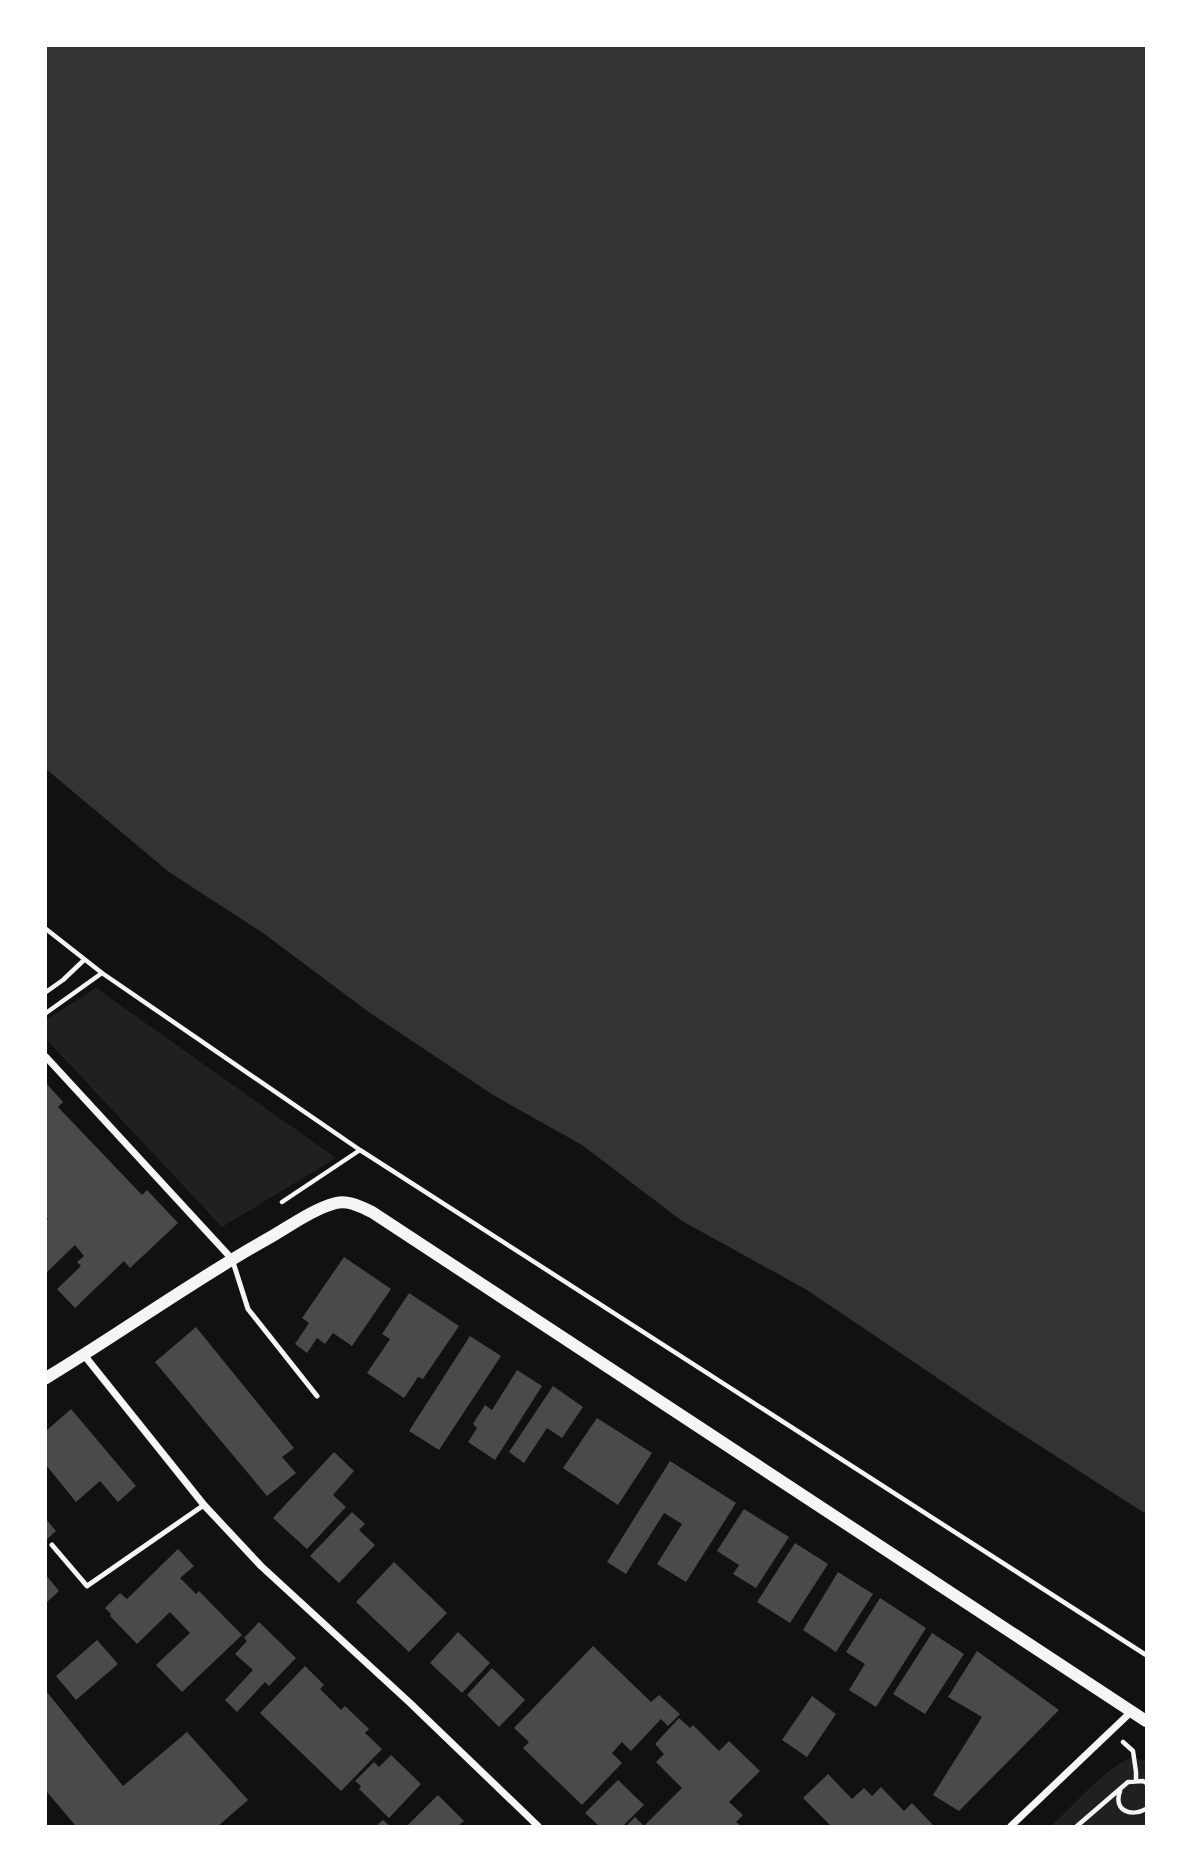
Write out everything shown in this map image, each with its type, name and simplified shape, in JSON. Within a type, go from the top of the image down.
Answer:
[{"type":"street","points":[[46,1057],[232,1259]]},
{"type":"street","points":[[46,1378],[232,1259],[315,1212],[338,1203],[352,1203],[372,1212],[1146,1721]]},
{"type":"street","points":[[84,1355],[204,1505],[261,1566],[409,1702],[538,1826]]},
{"type":"street","points":[[1011,1826],[1132,1710]]},
{"type":"lane","points":[[232,1259],[248,1309],[317,1396]]},
{"type":"lane","points":[[52,1545],[87,1586],[204,1505]]},
{"type":"path","points":[[46,929],[102,974],[360,1150],[1146,1655]]},
{"type":"path","points":[[46,992],[64,981],[84,960]]},
{"type":"path","points":[[46,1013],[102,974]]},
{"type":"path","points":[[293,1225],[281,1203],[360,1150]]},
{"type":"path","points":[[1111,1732],[1133,1751],[1136,1781]]},
{"type":"path","points":[[1077,1826],[1128,1782],[1146,1783]]},
{"type":"path","points":[[1122,1787],[1118,1796],[1120,1805],[1127,1812],[1137,1814],[1146,1810]]},
{"type":"shaded area","points":[[46,46],[1146,46],[1146,1514],[1001,1421],[807,1290],[682,1221],[582,1145],[493,1095],[370,1013],[263,933],[169,872],[46,769]]},
{"type":"shaded area","points":[[96,988],[336,1158],[222,1227],[46,1039],[46,1020]]},
{"type":"shaded area","points":[[1132,1758],[1146,1761],[1146,1826],[1051,1826],[1102,1777],[1123,1761]]},
{"type":"building","points":[[46,1083],[63,1102],[58,1107],[142,1195],[147,1190],[178,1223],[130,1268],[124,1261],[75,1308],[57,1289],[81,1266],[77,1262],[84,1256],[75,1245],[46,1273]]},
{"type":"building","points":[[344,1257],[391,1289],[352,1346],[333,1333],[325,1344],[317,1338],[307,1353],[295,1344],[309,1323],[302,1318]]},
{"type":"building","points":[[409,1293],[459,1326],[423,1379],[418,1377],[404,1398],[367,1373],[390,1339],[382,1334]]},
{"type":"building","points":[[196,1327],[294,1448],[282,1457],[296,1473],[267,1496],[155,1362]]},
{"type":"building","points":[[470,1336],[501,1356],[439,1450],[409,1431]]},
{"type":"building","points":[[517,1370],[542,1386],[495,1460],[468,1442],[477,1428],[473,1424],[485,1405],[492,1410]]},
{"type":"building","points":[[553,1386],[583,1407],[562,1438],[547,1428],[524,1463],[509,1452]]},
{"type":"building","points":[[71,1409],[136,1486],[118,1502],[100,1481],[76,1502],[46,1465],[46,1431]]},
{"type":"building","points":[[597,1418],[652,1453],[618,1505],[563,1468]]},
{"type":"building","points":[[334,1452],[354,1471],[333,1495],[346,1507],[307,1549],[273,1518]]},
{"type":"building","points":[[670,1461],[736,1503],[686,1582],[657,1564],[682,1524],[664,1513],[626,1574],[607,1562]]},
{"type":"building","points":[[744,1509],[789,1537],[756,1588],[733,1574],[739,1565],[717,1551]]},
{"type":"building","points":[[352,1512],[365,1524],[359,1530],[375,1545],[339,1583],[310,1556]]},
{"type":"building","points":[[46,1519],[56,1531],[46,1540]]},
{"type":"building","points":[[795,1543],[828,1564],[790,1623],[757,1602]]},
{"type":"building","points":[[178,1549],[194,1566],[180,1578],[196,1594],[199,1591],[242,1635],[182,1692],[156,1665],[190,1633],[170,1612],[137,1644],[105,1608],[120,1593],[127,1599]]},
{"type":"building","points":[[394,1562],[447,1613],[409,1652],[356,1602]]},
{"type":"building","points":[[838,1572],[873,1594],[836,1652],[803,1630]]},
{"type":"building","points":[[46,1575],[59,1591],[46,1603]]},
{"type":"building","points":[[880,1598],[926,1628],[876,1707],[849,1690],[865,1664],[846,1652]]},
{"type":"building","points":[[259,1622],[296,1658],[269,1686],[265,1682],[237,1712],[225,1700],[253,1670],[235,1654],[247,1641],[244,1638]]},
{"type":"building","points":[[458,1632],[490,1663],[462,1693],[430,1663]]},
{"type":"building","points":[[932,1633],[964,1654],[925,1714],[893,1694]]},
{"type":"building","points":[[97,1640],[118,1664],[76,1700],[56,1676]]},
{"type":"building","points":[[593,1646],[651,1702],[659,1695],[680,1714],[668,1726],[661,1719],[631,1751],[622,1742],[612,1753],[622,1763],[582,1805],[523,1748],[529,1742],[514,1728]]},
{"type":"building","points":[[977,1651],[1059,1710],[959,1811],[933,1795],[982,1717],[948,1697]]},
{"type":"building","points":[[305,1666],[324,1685],[320,1689],[341,1710],[345,1706],[369,1729],[365,1733],[382,1749],[341,1791],[260,1713]]},
{"type":"building","points":[[492,1668],[525,1700],[499,1727],[467,1695]]},
{"type":"building","points":[[46,1691],[123,1786],[187,1732],[248,1800],[218,1826],[76,1826],[46,1791]]},
{"type":"building","points":[[812,1696],[836,1714],[807,1757],[782,1740]]},
{"type":"building","points":[[679,1718],[690,1728],[693,1725],[719,1751],[729,1741],[760,1771],[729,1802],[743,1815],[736,1822],[741,1826],[644,1826],[682,1788],[656,1762],[664,1754],[655,1744]]},
{"type":"building","points":[[391,1755],[421,1784],[389,1818],[359,1789],[361,1786],[355,1781],[374,1762],[379,1767]]},
{"type":"building","points":[[828,1774],[852,1799],[864,1788],[872,1796],[881,1787],[904,1811],[912,1803],[933,1825],[831,1826],[803,1798]]},
{"type":"building","points":[[618,1780],[644,1805],[623,1826],[599,1826],[585,1813]]},
{"type":"building","points":[[438,1795],[464,1821],[458,1826],[407,1826]]},
{"type":"building","points":[[635,1817],[644,1826],[626,1826]]},
{"type":"building","points":[[383,1820],[390,1826],[376,1826]]}]
